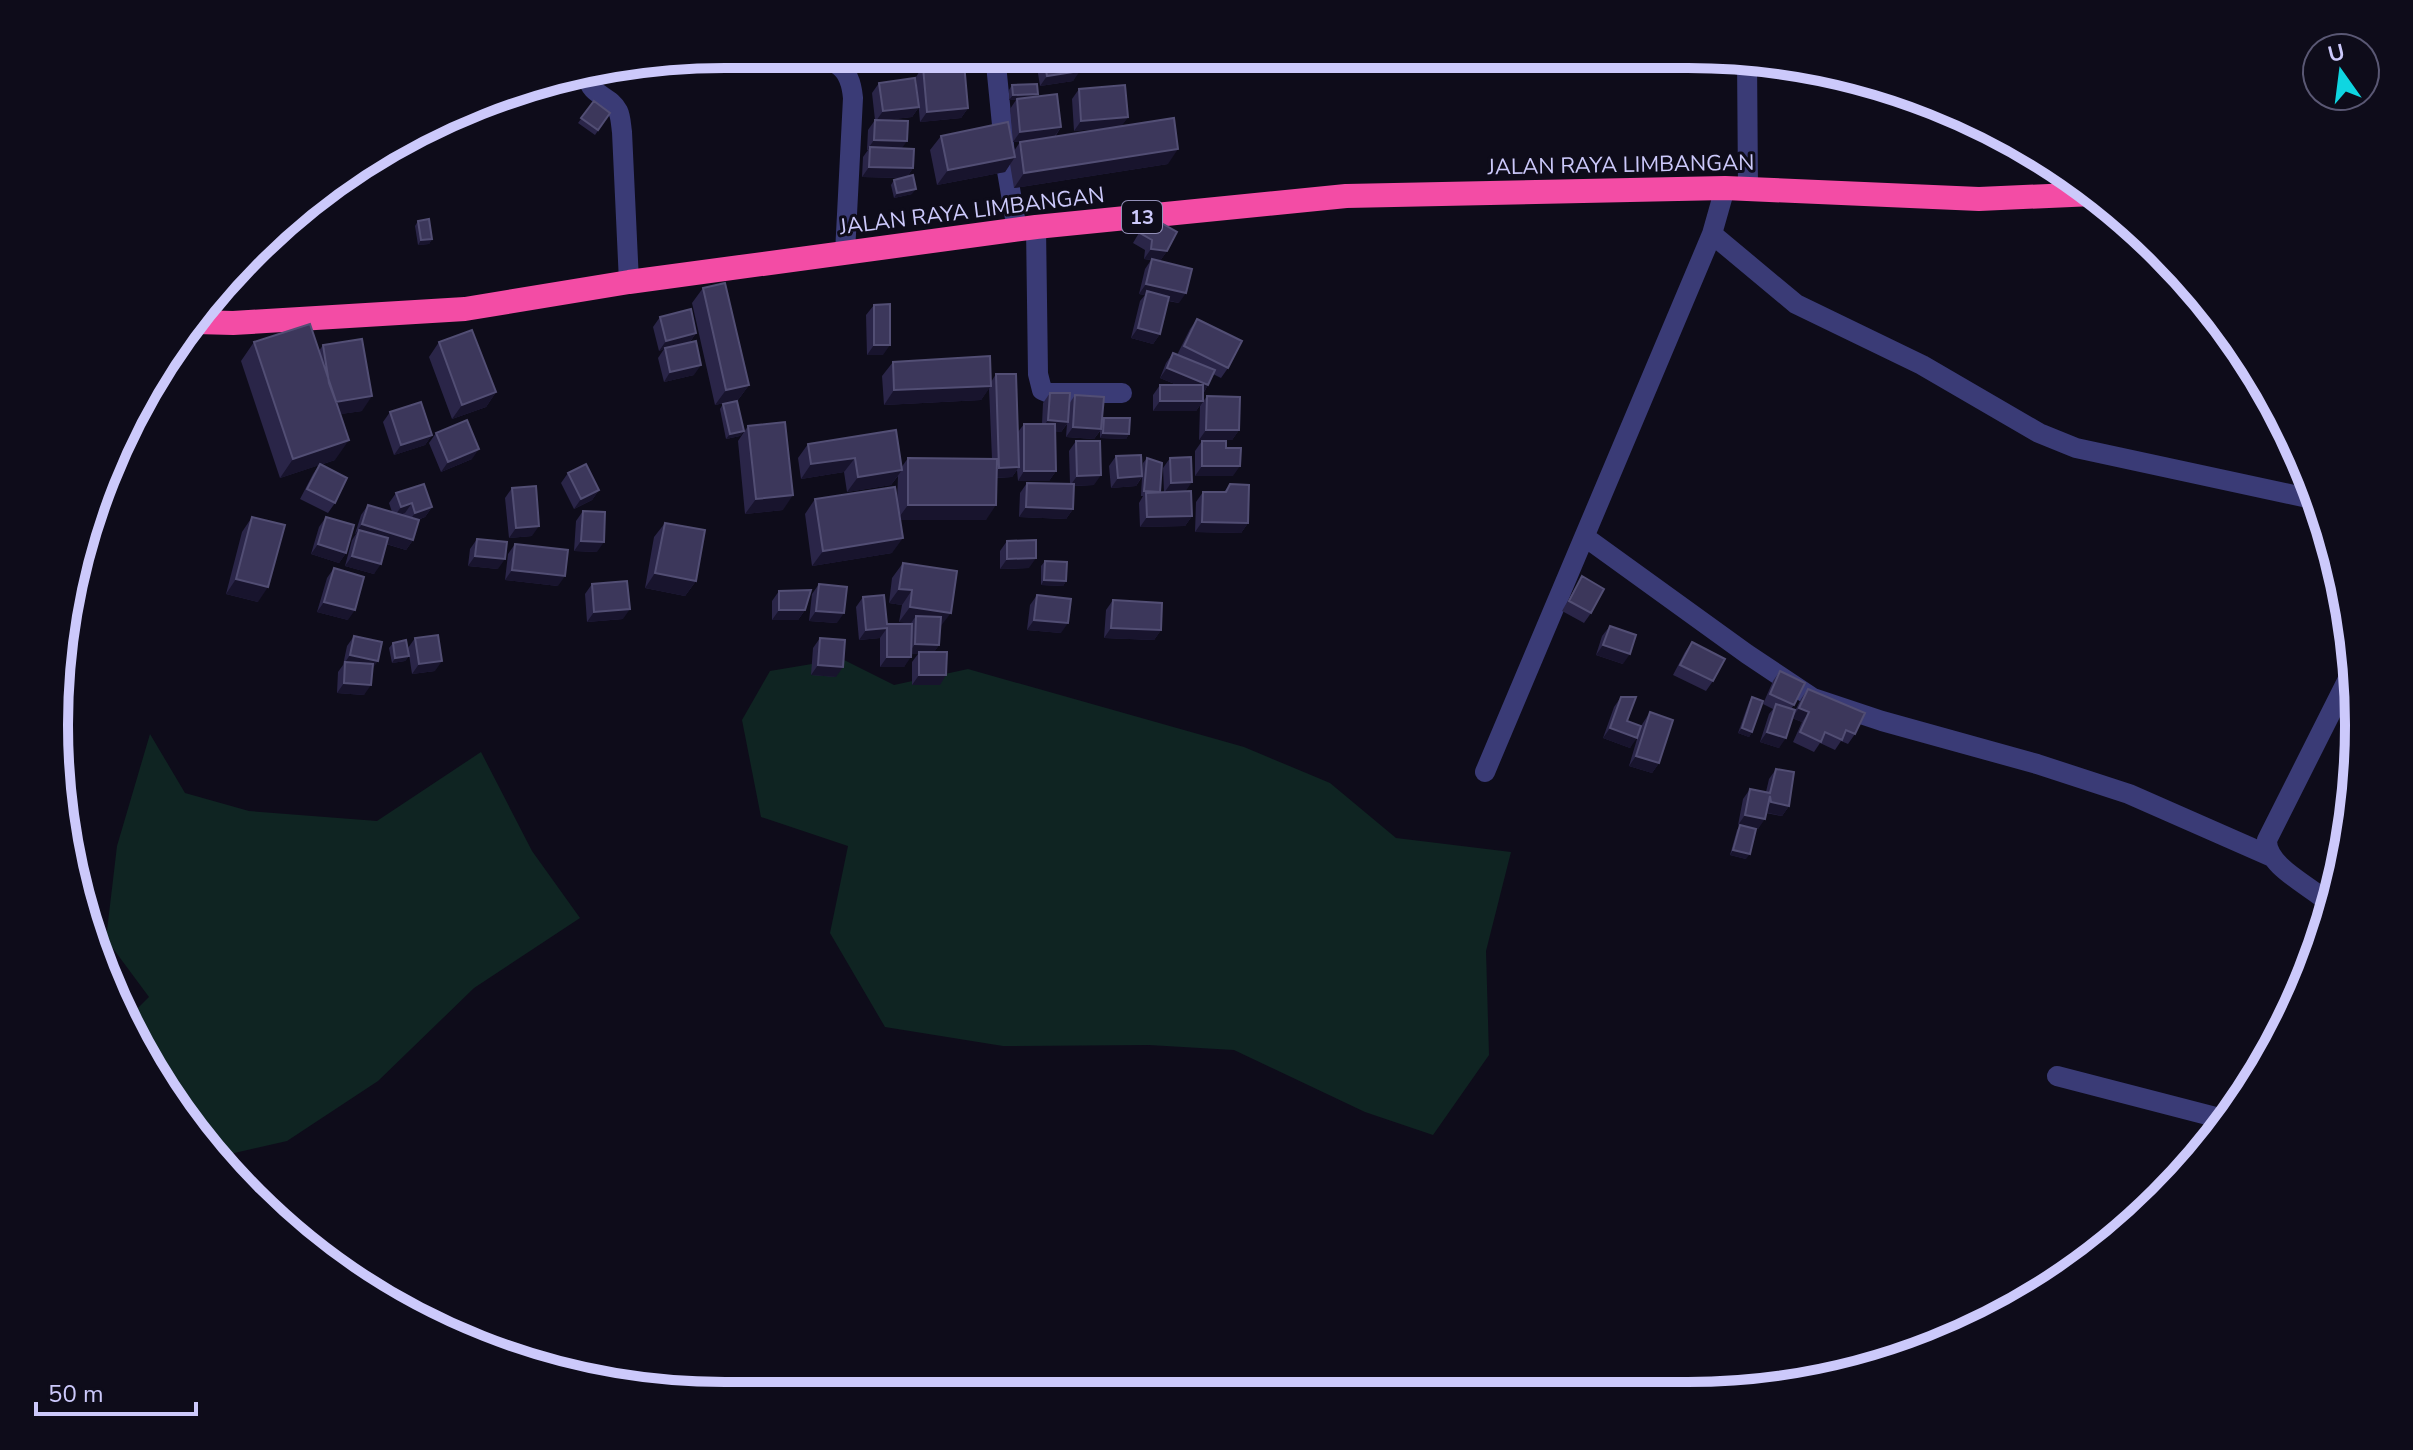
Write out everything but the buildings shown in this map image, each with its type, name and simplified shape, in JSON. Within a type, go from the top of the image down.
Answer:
[{"type":"highway","name":"JALAN RAYA LIMBANGAN","points":[[206,322],[465,309],[629,282],[1027,229],[1346,196],[1737,188],[1979,199],[2075,195]]},
{"type":"street","points":[[841,68],[852,80],[853,98],[845,253]]},
{"type":"street","points":[[996,68],[1006,165],[1027,229],[1038,374],[1042,390],[1049,393],[1122,393]]},
{"type":"street","points":[[1485,772],[1712,234],[1737,188],[1746,71]]},
{"type":"street","points":[[589,83],[593,92],[609,100],[619,112],[629,282]]},
{"type":"street","points":[[1712,234],[1796,304],[1922,365],[2052,439],[2076,448],[2304,497]]},
{"type":"street","points":[[1585,537],[1813,698],[2129,794],[2270,856]]},
{"type":"street","points":[[2322,897],[2277,864],[2267,847],[2270,832],[2344,686]]},
{"type":"street","points":[[2057,1076],[2215,1117]]},
{"type":"green space","points":[[842,659],[894,685],[968,669],[1244,747],[1330,783],[1396,838],[1511,852],[1486,951],[1489,1055],[1433,1135],[1365,1112],[1234,1050],[1149,1045],[1003,1046],[885,1027],[830,933],[848,846],[761,817],[742,720],[770,671]]},
{"type":"green space","points":[[150,734],[185,793],[249,811],[377,821],[481,752],[532,851],[580,918],[474,988],[378,1081],[287,1141],[228,1154],[204,1125],[156,1054],[134,1012],[149,997],[106,939],[117,846]]}]
